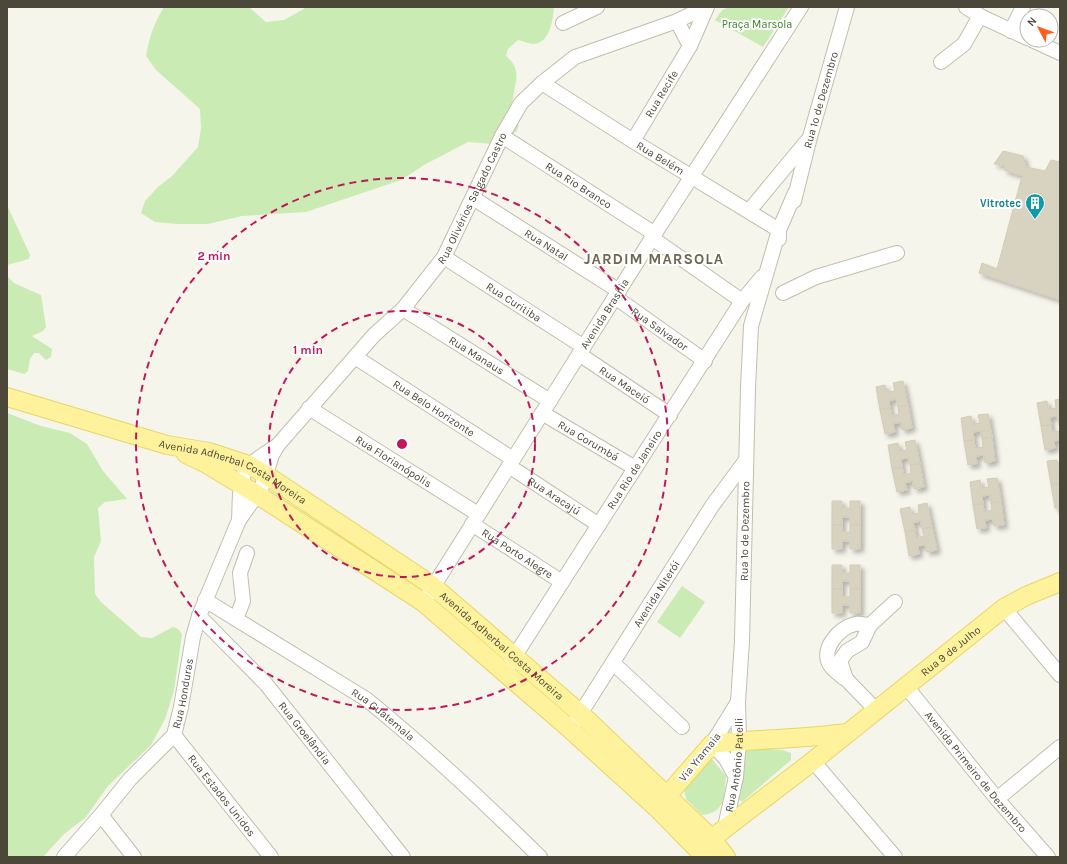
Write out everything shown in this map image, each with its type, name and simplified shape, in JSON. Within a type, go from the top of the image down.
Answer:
[{"type":"main road","points":[[7,397],[167,445]]},
{"type":"main road","name":"Avenida Adherbal Costa Moreira","points":[[167,445],[209,452],[249,465],[433,586],[581,714],[705,848],[726,857]]},
{"type":"main road","name":"Avenida Adherbal Costa Moreira","points":[[167,445],[205,463],[242,484],[423,602],[570,729],[662,802]]},
{"type":"main road","name":"Rua 9 de Julho","points":[[705,848],[725,827],[813,760],[905,685],[1004,608],[1026,596],[1060,582]]},
{"type":"main road","points":[[712,744],[784,738],[814,738],[848,732]]},
{"type":"main road","points":[[784,738],[804,750],[813,760]]},
{"type":"main road","name":"Via Yramaia","points":[[662,802],[712,744]]},
{"type":"street","points":[[563,23],[597,7]]},
{"type":"street","name":"Rua Olivérios Salgado Castro","points":[[277,446],[374,335],[403,309],[444,257],[474,198],[502,136],[521,103],[542,83],[575,57],[677,21],[706,7]]},
{"type":"street","name":"Rua Recife","points":[[633,141],[690,46],[706,7]]},
{"type":"street","name":"Avenida Brasília","points":[[423,602],[653,236],[801,7]]},
{"type":"street","name":"Rua 1º de Dezembro","points":[[738,702],[742,641],[751,327],[773,267],[788,233],[795,193],[847,7]]},
{"type":"street","points":[[966,7],[980,16],[1019,34]]},
{"type":"street","points":[[1011,31],[1023,7]]},
{"type":"street","points":[[941,62],[964,44],[980,16]]},
{"type":"street","points":[[677,21],[690,46]]},
{"type":"street","points":[[1049,48],[1060,53]]},
{"type":"street","name":"Rua Belém","points":[[542,83],[633,141],[779,230]]},
{"type":"street","name":"Rua Rio Branco","points":[[502,136],[653,236],[739,306]]},
{"type":"street","points":[[749,211],[810,137]]},
{"type":"street","name":"Rua 1º de Dezembro","points":[[779,230],[795,193]]},
{"type":"street","name":"Rua Natal","points":[[474,198],[617,294]]},
{"type":"street","points":[[773,267],[779,230]]},
{"type":"street","points":[[783,293],[816,277],[897,252]]},
{"type":"street","name":"Rua Curitiba","points":[[444,257],[582,350]]},
{"type":"street","name":"Rua Rio de Janeiro","points":[[504,672],[739,306],[773,267]]},
{"type":"street","name":"Rua Salvador","points":[[617,294],[705,361]]},
{"type":"street","points":[[739,306],[737,317],[751,327]]},
{"type":"street","name":"Rua Manaus","points":[[403,309],[546,407]]},
{"type":"street","points":[[718,340],[729,332],[751,327]]},
{"type":"street","name":"Rua Maceió","points":[[582,350],[670,414]]},
{"type":"street","name":"Rua Belo Horizonte","points":[[355,357],[511,462]]},
{"type":"street","name":"Rua Corumbá","points":[[546,407],[635,468]]},
{"type":"street","name":"Rua Florianópolis","points":[[309,408],[475,519]]},
{"type":"street","points":[[239,520],[242,476],[249,465],[277,446]]},
{"type":"street","points":[[239,520],[258,494],[272,455],[277,446]]},
{"type":"street","name":"Avenida Niterói","points":[[570,729],[581,714],[712,506],[746,460]]},
{"type":"street","name":"Rua Aracajú","points":[[511,462],[599,525]]},
{"type":"street","name":"Rua Porto Alegre","points":[[475,519],[562,582]]},
{"type":"street","name":"Rua Honduras","points":[[64,857],[130,779],[174,734],[181,707],[193,637],[199,616],[239,520]]},
{"type":"street","points":[[236,619],[243,601],[240,573],[247,553]]},
{"type":"street","name":"Rua Guatemala","points":[[205,600],[366,699],[389,717],[498,816],[540,857]]},
{"type":"street","points":[[846,679],[840,661],[848,651],[862,642],[870,625],[895,602]]},
{"type":"street","points":[[1004,608],[1060,675]]},
{"type":"street","name":"Rua Groelândia","points":[[199,616],[266,684],[403,857]]},
{"type":"street","points":[[870,625],[858,624],[849,627],[832,640],[827,656],[830,664],[875,709]]},
{"type":"street","points":[[613,662],[682,727]]},
{"type":"street","name":"Avenida Primeiro de Dezembro","points":[[905,685],[998,799],[1048,857]]},
{"type":"street","name":"Rua Antônio Patelli","points":[[725,827],[736,777],[739,741],[738,702]]},
{"type":"street","name":"Via Yramaia","points":[[712,744],[738,702]]},
{"type":"street","name":"Rua Estados Unidos","points":[[174,734],[271,857]]},
{"type":"street","points":[[712,744],[726,759],[736,777]]},
{"type":"street","points":[[998,799],[1060,747]]},
{"type":"street","points":[[813,760],[895,857]]},
{"type":"street","points":[[101,815],[134,857]]},
{"type":"green space","points":[[164,7],[249,7],[266,22],[284,20],[307,7],[554,7],[550,30],[544,39],[539,43],[534,44],[518,40],[508,49],[506,56],[512,62],[516,75],[512,103],[513,113],[519,126],[516,132],[494,144],[468,142],[424,165],[401,180],[306,212],[242,216],[208,224],[177,224],[155,222],[141,213],[145,201],[158,187],[172,176],[198,147],[201,128],[200,109],[156,70],[146,56],[152,31]]},
{"type":"green space","name":"Praça Marsola","points":[[729,7],[789,7],[763,47],[715,20],[722,10]]},
{"type":"green space","points":[[7,205],[30,255],[29,259],[7,265]]},
{"type":"green space","points":[[7,276],[14,283],[41,295],[46,327],[43,331],[32,336],[52,349],[51,357],[46,360],[39,353],[34,353],[30,359],[28,371],[24,374],[7,369]]},
{"type":"green space","points":[[7,413],[41,426],[70,433],[87,444],[103,471],[127,499],[105,502],[98,508],[101,541],[94,557],[95,594],[101,602],[141,637],[152,638],[173,627],[178,629],[182,634],[174,691],[165,719],[151,745],[108,786],[85,818],[64,834],[43,857],[7,857]]},
{"type":"green space","points":[[682,586],[705,602],[680,638],[657,622]]},
{"type":"green space","points":[[764,749],[782,750],[791,753],[791,760],[742,802],[738,799],[742,751]]},
{"type":"green space","points":[[711,758],[726,776],[724,796],[720,807],[716,811],[710,814],[702,815],[686,799],[684,789]]},
{"type":"building","name":"Vitrotec","points":[[1003,151],[1023,156],[1026,167],[1045,171],[1051,160],[1060,162],[1060,300],[979,273],[982,263],[997,269],[1022,176],[1004,170],[1005,165],[994,164]]},
{"type":"building","points":[[903,381],[908,405],[898,407],[896,399],[889,401],[890,408],[880,410],[876,387],[885,385],[887,392],[895,391],[893,383]]},
{"type":"building","points":[[1060,399],[1060,423],[1057,416],[1050,417],[1051,425],[1041,426],[1037,403],[1047,401],[1048,409],[1056,408],[1055,400]]},
{"type":"building","points":[[908,405],[912,428],[902,430],[901,422],[893,424],[895,432],[885,434],[880,410],[890,408],[892,416],[899,414],[898,407]]},
{"type":"building","points":[[988,414],[992,437],[982,439],[981,431],[973,432],[974,440],[964,441],[961,418],[971,416],[972,424],[980,423],[978,415]]},
{"type":"building","points":[[1051,425],[1052,432],[1060,431],[1060,440],[1054,441],[1055,448],[1045,450],[1041,426]]},
{"type":"building","points":[[992,437],[995,461],[985,463],[984,455],[976,456],[977,464],[968,465],[964,441],[974,440],[975,448],[983,447],[982,439]]},
{"type":"building","points":[[915,440],[920,464],[910,465],[908,458],[901,459],[902,467],[892,469],[888,445],[898,443],[899,451],[907,450],[905,442]]},
{"type":"building","points":[[1057,460],[1058,467],[1060,467],[1060,483],[1051,485],[1047,461]]},
{"type":"building","points":[[920,464],[924,487],[914,489],[913,481],[905,483],[907,490],[897,492],[892,469],[902,467],[904,475],[911,473],[910,465]]},
{"type":"building","points":[[997,478],[1001,501],[991,503],[990,495],[982,496],[983,504],[973,505],[970,482],[980,480],[981,488],[989,487],[987,479]]},
{"type":"building","points":[[1060,483],[1060,508],[1055,508],[1051,485]]},
{"type":"building","points":[[832,501],[842,501],[842,508],[850,508],[850,501],[860,501],[860,525],[850,525],[850,517],[842,517],[842,525],[832,525]]},
{"type":"building","points":[[1001,501],[1004,525],[994,526],[993,519],[985,520],[986,528],[977,529],[973,505],[983,504],[984,512],[992,510],[991,503]]},
{"type":"building","points":[[927,503],[932,527],[922,529],[921,521],[913,523],[915,530],[905,532],[900,509],[910,507],[911,514],[919,513],[918,505]]},
{"type":"building","points":[[832,525],[842,525],[842,532],[850,532],[850,525],[860,525],[860,549],[850,549],[850,541],[842,541],[842,549],[832,549]]},
{"type":"building","points":[[932,527],[937,550],[927,552],[925,545],[918,546],[919,554],[909,556],[905,532],[915,530],[916,538],[924,536],[922,529]]},
{"type":"building","points":[[832,565],[842,565],[842,573],[850,573],[850,565],[860,565],[860,589],[850,589],[850,581],[842,581],[842,589],[832,589]]},
{"type":"building","points":[[832,589],[842,589],[842,597],[850,597],[850,589],[860,589],[860,613],[850,613],[850,605],[842,605],[842,613],[832,613]]},
{"type":"place","name":"Vitrotec","points":[[1035,220]]},
{"type":"district","name":"JARDIM MARSOLA","points":[[654,259]]}]
